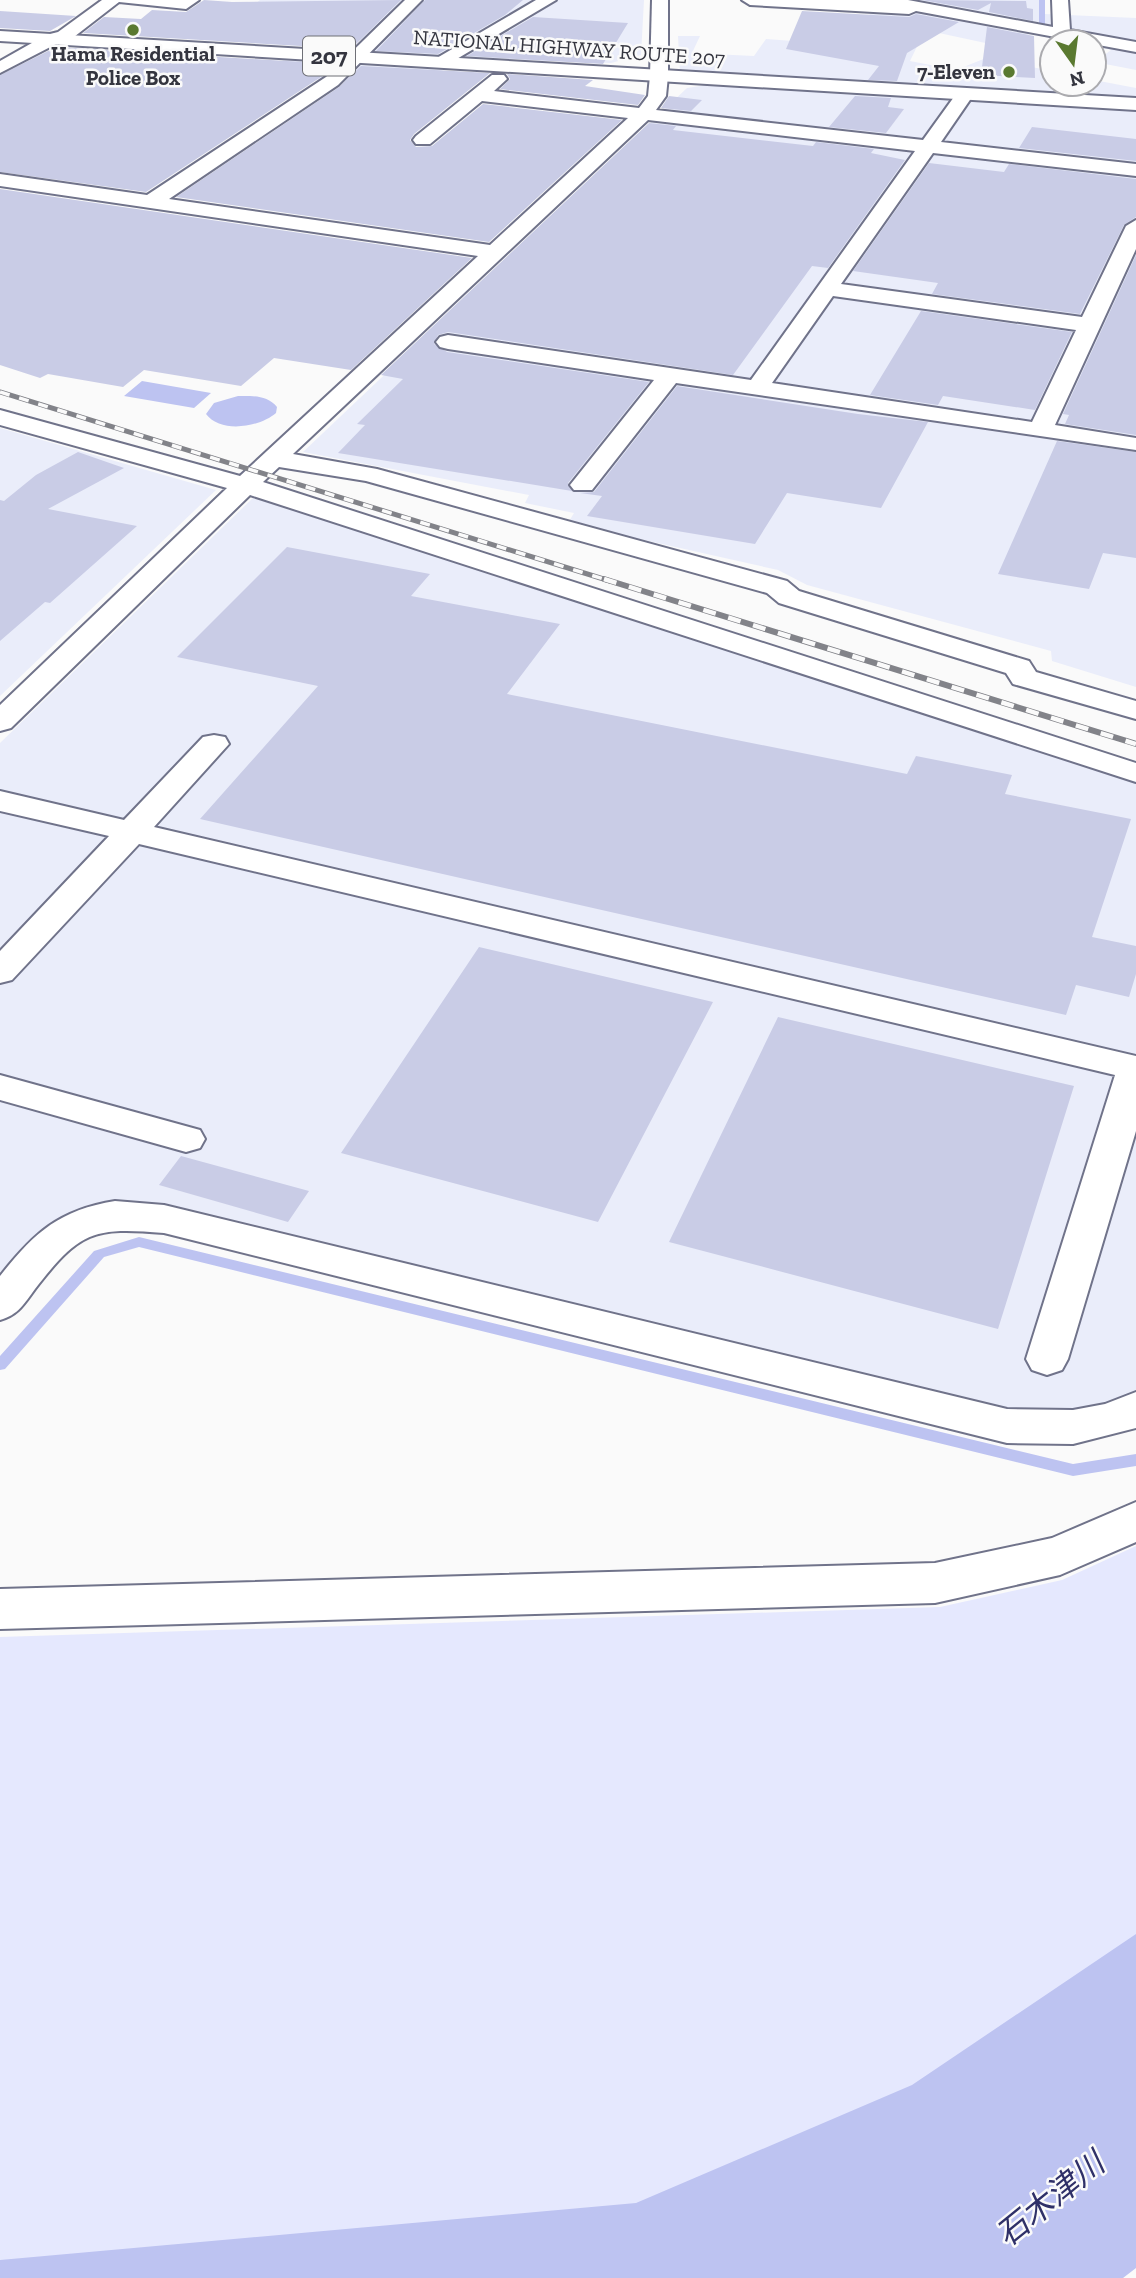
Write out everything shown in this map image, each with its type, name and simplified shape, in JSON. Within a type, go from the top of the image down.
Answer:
[{"type":"main road","points":[[0,68],[52,39],[64,36],[112,0]]},
{"type":"main road","points":[[126,0],[186,4],[191,0]]},
{"type":"main road","points":[[151,202],[254,131],[267,127],[359,58],[414,0]]},
{"type":"main road","points":[[439,62],[548,0]]},
{"type":"main road","points":[[0,722],[274,458],[645,112],[657,96],[660,0]]},
{"type":"main road","points":[[750,0],[932,9]]},
{"type":"main road","points":[[881,0],[1038,29]]},
{"type":"main road","points":[[1060,0],[1062,28]]},
{"type":"main road","name":"NATIONAL HIGHWAY ROUTE 207","points":[[0,36],[1136,104]]},
{"type":"main road","points":[[1108,42],[1136,47]]},
{"type":"main road","points":[[423,140],[480,95],[509,67]]},
{"type":"main road","points":[[757,388],[965,94]]},
{"type":"main road","points":[[480,95],[1136,170]]},
{"type":"main road","points":[[0,180],[495,252]]},
{"type":"main road","points":[[1041,430],[1136,226]]},
{"type":"main road","points":[[828,289],[1090,325]]},
{"type":"main road","points":[[448,342],[1130,444]]},
{"type":"main road","points":[[583,485],[670,375]]},
{"type":"main road","points":[[0,417],[246,485],[1136,773]]},
{"type":"main road","points":[[274,458],[368,474],[777,587],[789,597],[1019,667],[1024,678],[1136,710]]},
{"type":"main road","points":[[0,972],[214,744]]},
{"type":"main road","points":[[0,801],[1136,1068],[1047,1359]]},
{"type":"main road","points":[[0,1087],[186,1139]]},
{"type":"main road","points":[[0,1305],[55,1238],[89,1219],[116,1214],[164,1219],[1006,1426],[1047,1430],[1089,1424],[1136,1409]]},
{"type":"main road","points":[[0,1609],[935,1583],[1060,1556],[1136,1521]]},
{"type":"shaded area","points":[[260,0],[644,0],[641,55],[611,63],[366,54],[377,41],[266,34],[235,21]]},
{"type":"shaded area","points":[[885,0],[1044,0],[1045,14],[1136,18],[1136,70],[1108,65],[1108,52],[1111,50],[1108,49],[1108,28],[1038,28],[1038,36],[1030,34],[1004,47],[925,30],[910,61],[956,70],[986,58],[1038,68],[1038,94],[680,73],[678,36],[700,36],[692,53],[754,56],[766,39],[848,45],[867,17]]},
{"type":"shaded area","points":[[286,58],[445,69],[404,89],[263,74]]},
{"type":"shaded area","points":[[1108,83],[1136,88],[1136,100],[1102,98],[1108,98]]},
{"type":"shaded area","points":[[707,85],[1136,110],[1136,687],[1052,661],[1051,651],[807,585],[778,570],[568,523],[574,513],[525,503],[529,495],[303,452],[687,88]]},
{"type":"shaded area","points":[[0,428],[216,490],[0,696]]},
{"type":"shaded area","points":[[256,495],[1136,780],[1136,1391],[1098,1410],[1019,1414],[109,1205],[61,1217],[0,1289],[0,743]]},
{"type":"shaded area","points":[[1136,1546],[1136,2023],[867,2239],[0,2278],[0,1637],[940,1607],[1062,1580]]},
{"type":"water","points":[[142,381],[211,393],[194,408],[124,396]]},
{"type":"water","points":[[238,396],[269,400],[277,407],[276,413],[260,422],[241,426],[221,424],[206,414],[214,403]]},
{"type":"water","name":"石木津川","points":[[1136,1934],[1136,2268],[1123,2278],[0,2278],[0,2260],[636,2203],[912,2085]]},
{"type":"building","points":[[204,0],[401,0],[351,49],[83,33],[104,17],[141,19],[152,10],[186,12]]},
{"type":"building","points":[[425,0],[523,0],[505,15],[438,54],[376,51]]},
{"type":"building","points":[[922,0],[1026,1],[1027,8],[1033,9],[1033,21],[989,12],[991,3],[978,10]]},
{"type":"building","points":[[0,11],[76,16],[50,31],[0,28]]},
{"type":"building","points":[[802,11],[909,17],[916,14],[959,22],[907,53],[897,81],[868,80],[879,66],[786,49]]},
{"type":"building","points":[[533,17],[628,23],[603,64],[467,56]]},
{"type":"building","points":[[987,27],[1034,36],[1035,78],[981,75]]},
{"type":"building","points":[[56,47],[336,64],[324,75],[146,192],[0,172],[0,75]]},
{"type":"building","points":[[361,66],[490,73],[414,134],[410,140],[416,147],[432,146],[483,104],[622,120],[489,242],[176,197],[339,87]]},
{"type":"building","points":[[507,74],[593,80],[585,86],[645,95],[638,105],[500,89],[510,79]]},
{"type":"building","points":[[669,96],[702,100],[691,111],[661,108]]},
{"type":"building","points":[[855,96],[891,98],[888,107],[904,109],[886,133],[829,127]]},
{"type":"building","points":[[649,123],[676,126],[673,130],[813,146],[816,142],[874,149],[871,153],[905,160],[828,268],[812,266],[733,375],[448,332],[438,335],[434,344],[447,352],[649,382],[568,483],[572,491],[338,453],[365,425],[357,424],[403,379],[381,375]]},
{"type":"building","points":[[1032,127],[1136,139],[1136,161],[1019,148]]},
{"type":"building","points":[[929,163],[1004,172],[1009,164],[1136,179],[1136,217],[1124,225],[1080,314],[932,294],[938,283],[853,271]]},
{"type":"building","points":[[0,189],[472,258],[351,370],[274,358],[241,386],[144,370],[123,387],[48,374],[40,378],[0,365]]},
{"type":"building","points":[[1136,255],[1136,435],[1065,424],[1069,415],[1063,414]]},
{"type":"building","points":[[921,311],[1072,332],[1035,410],[943,396],[938,405],[870,395]]},
{"type":"building","points":[[677,386],[928,422],[881,508],[787,493],[755,544],[587,516],[602,496],[580,493],[594,492]]},
{"type":"building","points":[[1057,441],[1136,452],[1136,558],[1103,553],[1089,589],[998,574]]},
{"type":"building","points":[[78,452],[124,468],[48,509],[137,526],[50,603],[45,602],[0,641],[0,500],[4,501],[36,475]]},
{"type":"building","points":[[287,547],[430,574],[411,596],[560,624],[507,694],[907,774],[916,756],[1012,775],[1005,794],[1131,819],[1092,937],[1136,946],[1136,974],[1129,997],[1076,985],[1066,1015],[200,819],[318,686],[177,657]]},
{"type":"building","points":[[479,947],[713,1002],[598,1222],[341,1153]]},
{"type":"building","points":[[778,1017],[1074,1086],[998,1329],[669,1242]]},
{"type":"building","points":[[181,1156],[309,1191],[288,1222],[159,1185]]},
{"type":"waterway","points":[[1042,0],[1042,25]]},
{"type":"waterway","points":[[0,1365],[99,1254],[139,1242],[1073,1470],[1136,1460]]},
{"type":"railway","points":[[0,392],[610,581]]},
{"type":"railway","points":[[604,579],[1136,744]]},
{"type":"place","name":"Hama Residential Police Box","points":[[133,30]]},
{"type":"place","name":"7-Eleven","points":[[1009,72]]}]
